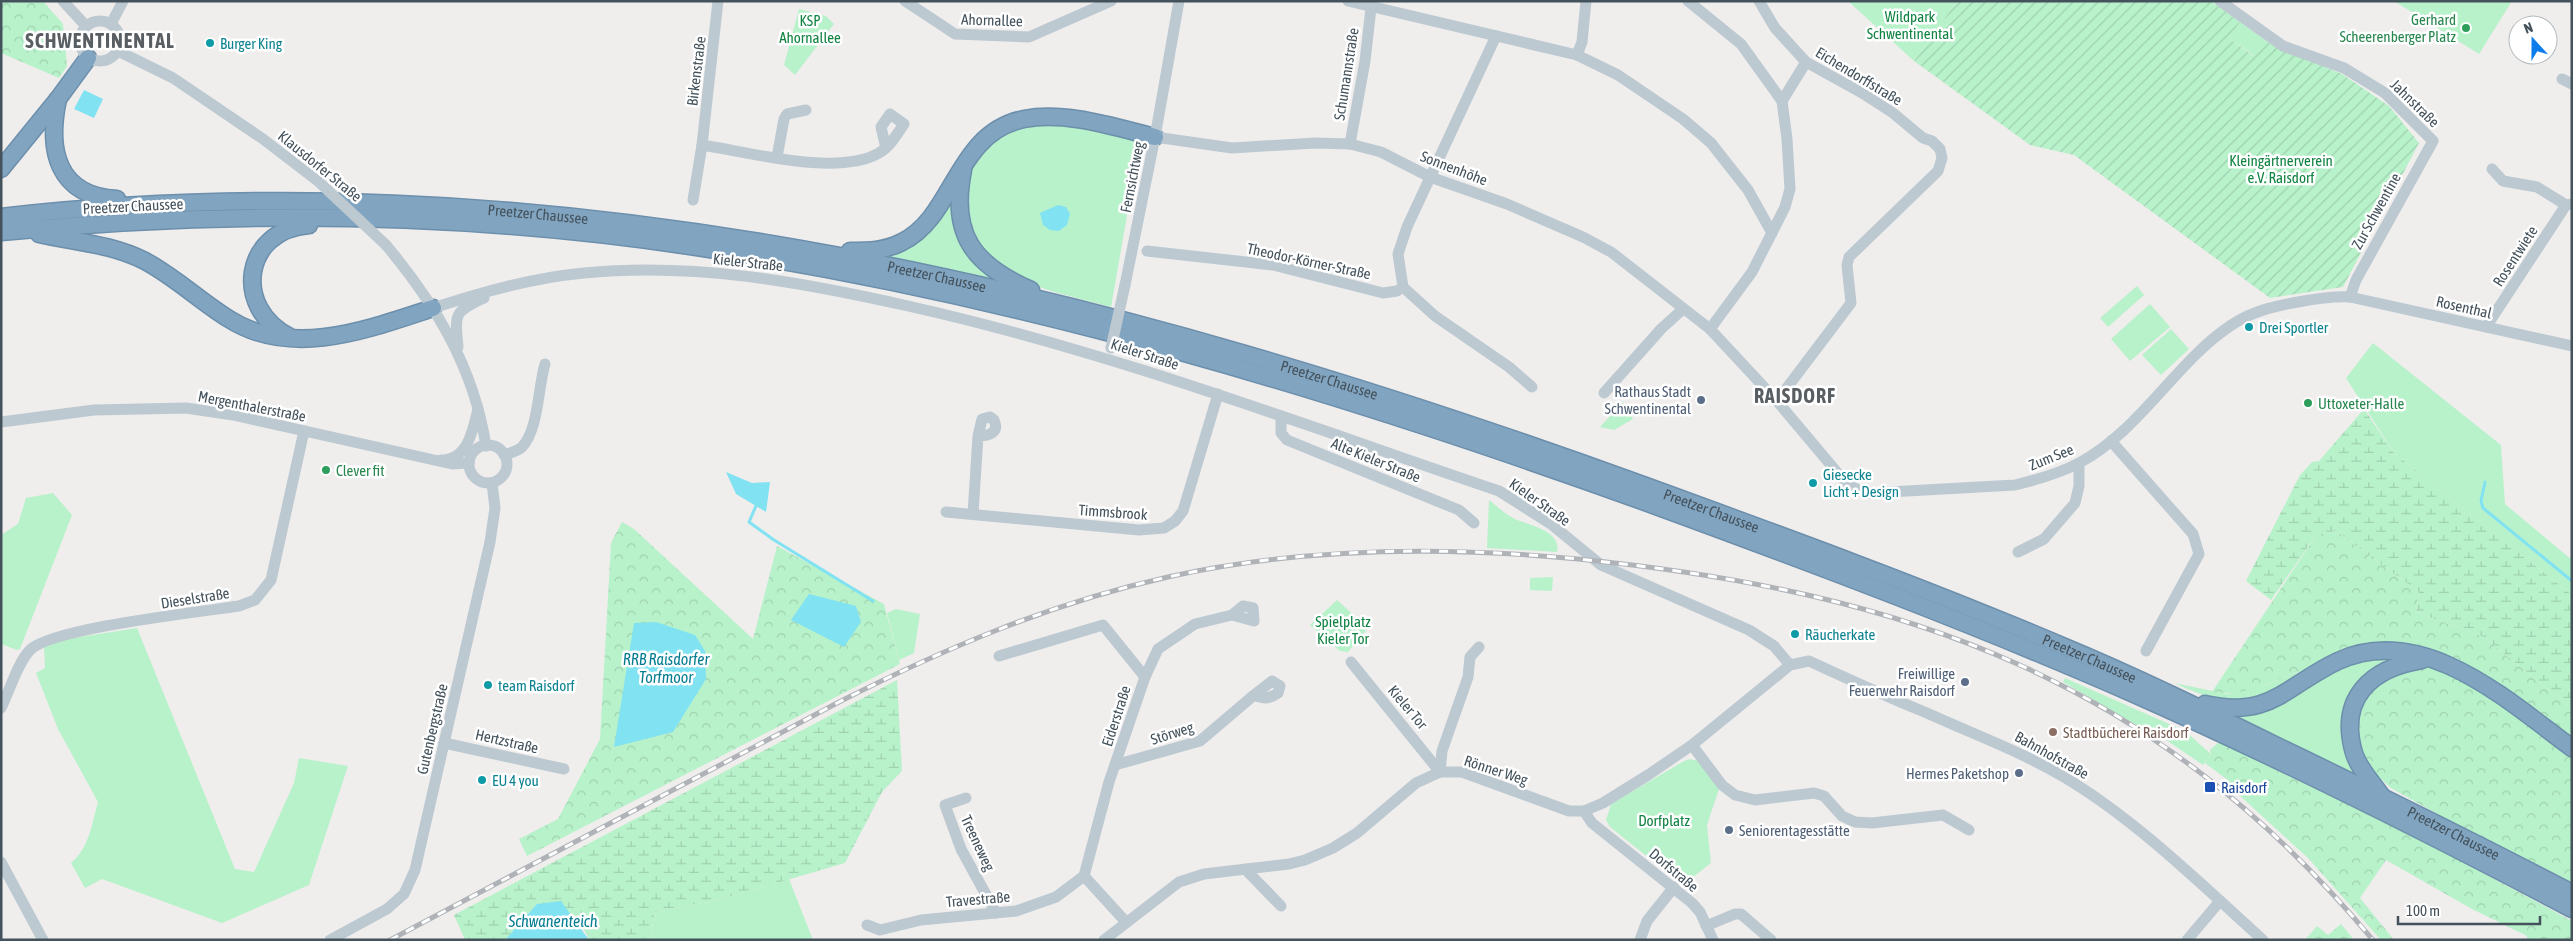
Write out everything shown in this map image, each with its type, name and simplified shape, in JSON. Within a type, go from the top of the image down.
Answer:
[{"type":"highway","points":[[1,169],[58,100],[88,58]]},
{"type":"highway","points":[[58,100],[54,119],[53,140],[56,157],[63,172],[73,184],[88,193],[103,198],[128,199],[141,204]]},
{"type":"highway","points":[[822,251],[873,250],[904,241],[928,220],[974,150],[992,132],[1014,121],[1037,117],[1063,118],[1155,137]]},
{"type":"highway","points":[[964,165],[958,210],[962,230],[972,250],[988,267],[1005,279],[1037,292],[1048,300]]},
{"type":"highway","name":"Preetzer Chaussee","points":[[1,217],[141,204],[324,203],[486,209],[625,222],[822,251],[1048,300],[1276,363],[1531,445],[1921,588],[2060,645],[2179,697],[2572,893]]},
{"type":"highway","points":[[294,339],[279,332],[259,311],[253,296],[252,280],[257,258],[270,241],[282,232],[297,226],[343,219]]},
{"type":"highway","name":"Preetzer Chaussee","points":[[1,232],[171,220],[343,219],[473,223],[689,246],[837,270],[1071,322],[1212,360],[1376,409],[1526,459],[1816,564],[2109,683],[2378,807],[2572,909]]},
{"type":"highway","points":[[22,230],[92,243],[121,251],[144,261],[170,276],[242,327],[272,338],[314,339],[342,334],[433,308]]},
{"type":"highway","points":[[2179,697],[2230,709],[2245,708],[2264,704],[2338,661],[2362,654],[2386,651],[2406,652],[2428,658],[2478,678],[2572,748]]},
{"type":"highway","points":[[2382,797],[2363,771],[2355,754],[2350,733],[2352,714],[2359,694],[2370,681],[2384,670],[2399,663],[2428,658]]},
{"type":"street","points":[[63,1],[86,26]]},
{"type":"street","points":[[110,24],[123,1]]},
{"type":"street","name":"Birkenstraße","points":[[693,200],[702,144],[718,1]]},
{"type":"street","name":"Ahornallee","points":[[905,1],[955,34],[1029,37],[1111,1]]},
{"type":"street","name":"Fernsichtweg","points":[[1110,353],[1155,137],[1179,1]]},
{"type":"street","points":[[1348,1],[1376,6],[1578,55],[1618,75],[1653,96],[1697,131],[1734,170],[1772,233]]},
{"type":"street","points":[[1578,55],[1582,42],[1586,1]]},
{"type":"street","points":[[1688,1],[1741,44],[1782,101],[1788,139],[1790,189],[1785,207],[1752,272],[1710,329]]},
{"type":"street","name":"Eichendorffstraße","points":[[1759,1],[1775,28],[1806,62],[1893,112],[1923,138],[1932,141],[1940,150],[1942,158],[1938,170],[1850,257],[1847,265],[1851,303],[1777,402]]},
{"type":"street","name":"Jahnstraße","points":[[2220,1],[2284,46],[2344,68],[2385,93],[2433,141]]},
{"type":"street","name":"Schumannstraße","points":[[1350,144],[1376,6]]},
{"type":"street","points":[[98,21],[110,24],[118,33],[118,50],[110,59],[104,61],[88,58],[79,43],[86,26],[98,21]]},
{"type":"street","points":[[1496,36],[1430,177],[1400,245],[1398,254],[1403,287],[1434,316],[1501,362],[1532,387]]},
{"type":"street","name":"Klausdorfer Straße","points":[[118,50],[173,78],[263,139],[319,182],[386,245],[409,272],[459,352],[478,408],[486,446]]},
{"type":"street","points":[[1782,101],[1806,62]]},
{"type":"street","points":[[777,157],[784,119],[787,114],[806,110]]},
{"type":"street","name":"Sonnenhöhe","points":[[1155,137],[1232,148],[1315,143],[1350,144],[1381,152],[1430,177],[1507,204],[1583,237],[1611,252],[1710,329]]},
{"type":"street","name":"Zur Schwentine","points":[[2350,297],[2356,280],[2433,141]]},
{"type":"street","points":[[702,144],[826,164],[846,162],[871,156],[886,148]]},
{"type":"street","points":[[2492,169],[2503,181],[2537,187],[2569,205]]},
{"type":"street","name":"Rosentwiete","points":[[2486,327],[2569,205]]},
{"type":"street","name":"Theodor-Körner-Straße","points":[[1147,251],[1273,265],[1383,293],[1397,292],[1403,287]]},
{"type":"street","name":"Kieler Straße","points":[[433,308],[517,282],[609,271],[679,271],[738,275],[810,284],[1110,353],[1281,417],[1500,491],[1551,524],[1601,566],[1750,630],[1774,646],[1790,665]]},
{"type":"street","name":"Klausdorfer Straße","points":[[459,352],[457,317],[462,308],[517,282]]},
{"type":"street","name":"Zum See","points":[[1710,329],[1777,402],[1846,483],[1862,492],[1919,491],[2015,485],[2032,481],[2080,463],[2111,441],[2200,352],[2234,323],[2258,311],[2280,305],[2332,297],[2350,297]]},
{"type":"street","name":"Rosenthal","points":[[2350,297],[2572,346]]},
{"type":"street","points":[[1604,393],[1661,329],[1683,309]]},
{"type":"street","points":[[504,455],[520,448],[527,440],[542,392],[541,375],[545,364]]},
{"type":"street","name":"Timmsbrook","points":[[946,512],[1132,530],[1164,528],[1175,521],[1183,511],[1218,394]]},
{"type":"street","name":"Mergenthalerstraße","points":[[1,422],[94,410],[178,408],[232,415],[452,464],[469,463]]},
{"type":"street","points":[[436,460],[446,460],[462,451],[469,441],[478,408]]},
{"type":"street","name":"Alte Kieler Straße","points":[[1281,417],[1280,433],[1287,440],[1459,510],[1474,523]]},
{"type":"street","name":"Dieselstraße","points":[[1,708],[22,661],[38,643],[52,637],[239,606],[255,600],[271,580],[304,431]]},
{"type":"street","points":[[973,514],[978,436]]},
{"type":"street","points":[[2111,441],[2193,534],[2199,554],[2146,651]]},
{"type":"street","points":[[486,446],[499,450],[504,455],[506,469],[498,480],[492,483],[485,483],[473,476],[469,463],[474,452],[486,446]]},
{"type":"street","points":[[2018,552],[2044,539],[2075,503],[2079,486],[2080,463]]},
{"type":"street","name":"Gutenbergstraße","points":[[330,940],[387,909],[404,894],[415,870],[490,542],[495,508],[492,483]]},
{"type":"street","points":[[1145,677],[1158,649],[1195,624],[1232,615]]},
{"type":"street","name":"Eiderstraße","points":[[999,656],[1102,625],[1145,677],[1115,765],[1084,876]]},
{"type":"street","points":[[1440,772],[1442,751],[1468,677],[1470,657],[1479,648]]},
{"type":"street","name":"Bahnhofstraße","points":[[1790,665],[1809,661],[2028,757],[2095,797],[2220,901],[2263,940]]},
{"type":"street","name":"Kieler Tor","points":[[1352,662],[1440,772]]},
{"type":"street","points":[[1584,811],[1603,803],[1692,745],[1790,665]]},
{"type":"street","name":"Störweg","points":[[1115,765],[1200,741],[1254,696]]},
{"type":"street","name":"Hertzstraße","points":[[444,743],[564,769]]},
{"type":"street","points":[[1692,745],[1722,785],[1735,795],[1755,800],[1814,793],[1824,796],[1842,816],[1855,822],[1943,815],[1969,830]]},
{"type":"street","name":"Rönner Weg","points":[[1104,940],[1125,921],[1179,882],[1204,874],[1289,864],[1305,860],[1333,848],[1358,834],[1416,784],[1440,772],[1462,772],[1569,811],[1584,811]]},
{"type":"street","name":"Treeneweg","points":[[966,798],[945,805],[961,849],[996,913]]},
{"type":"street","name":"Dorfstraße","points":[[1584,811],[1592,823],[1674,887],[1700,912],[1713,940]]},
{"type":"street","points":[[1,862],[44,940]]},
{"type":"street","points":[[1244,870],[1281,906]]},
{"type":"street","points":[[1084,876],[1125,921]]},
{"type":"street","name":"Travestraße","points":[[867,925],[880,930],[921,920],[1016,912],[1044,902],[1084,876]]},
{"type":"street","points":[[1640,940],[1648,920],[1674,887]]},
{"type":"street","points":[[2188,940],[2220,901]]},
{"type":"street","points":[[1706,926],[1735,914],[1741,914],[1771,940]]},
{"type":"green space","points":[[1,1],[43,1],[63,24],[67,66],[59,78],[1,53]]},
{"type":"green space","name":"Wildpark Schwentinental","points":[[1848,1],[1957,1],[1914,61]]},
{"type":"green space","name":"Kleingärtnerverein e.V. Raisdorf","points":[[1957,1],[2211,1],[2240,22],[2229,38],[2253,56],[2265,40],[2276,47],[2342,74],[2389,106],[2419,143],[2343,287],[2270,298],[2074,155],[2030,145],[1914,61]]},
{"type":"green space","name":"Gerhard Scheerenberger Platz","points":[[2394,1],[2512,1],[2479,54]]},
{"type":"green space","name":"KSP Ahornallee","points":[[799,9],[826,16],[834,24],[795,75],[784,65]]},
{"type":"green space","points":[[2240,22],[2265,40],[2254,56],[2229,38]]},
{"type":"green space","points":[[1060,124],[1140,141],[1111,307],[1054,292],[1008,276],[968,234],[964,186],[976,158],[996,137],[1024,126]]},
{"type":"green space","points":[[954,198],[997,281],[884,255]]},
{"type":"green space","points":[[2137,286],[2144,295],[2108,327],[2100,318]]},
{"type":"green space","points":[[2150,304],[2170,327],[2130,361],[2111,339]]},
{"type":"green space","points":[[2171,329],[2189,349],[2161,375],[2142,355]]},
{"type":"green space","points":[[2373,343],[2501,445],[2505,504],[2572,560],[2572,595],[2394,453],[2346,378]]},
{"type":"green space","points":[[1623,402],[1633,419],[1614,430],[1600,427]]},
{"type":"green space","points":[[2364,409],[2394,453],[2572,595],[2572,709],[2484,637],[2416,612],[2419,592],[2336,531],[2317,534],[2271,600],[2246,581],[2300,475],[2312,462],[2319,461]]},
{"type":"green space","points":[[53,493],[72,515],[20,649],[17,650],[1,644],[1,535],[18,524],[26,498]]},
{"type":"green space","points":[[1489,500],[1515,519],[1550,534],[1555,539],[1557,552],[1487,548]]},
{"type":"green space","points":[[622,522],[634,529],[753,639],[777,546],[884,604],[900,664],[527,856],[519,839],[558,819],[600,739],[611,543]]},
{"type":"green space","points":[[2336,531],[2419,592],[2416,612],[2484,637],[2572,709],[2572,738],[2477,670],[2446,655],[2413,646],[2379,644],[2342,653],[2302,673],[2296,672],[2245,691],[2234,693],[2212,692],[2317,534]]},
{"type":"green space","points":[[1553,577],[1552,591],[1530,590],[1530,578]]},
{"type":"green space","name":"Spielplatz Kieler Tor","points":[[1337,600],[1368,628],[1348,652],[1340,651],[1310,625]]},
{"type":"green space","points":[[896,609],[920,614],[914,653],[899,660],[887,613]]},
{"type":"green space","points":[[137,628],[235,869],[254,872],[294,783],[299,758],[348,766],[309,885],[222,923],[102,879],[85,888],[71,863],[86,843],[98,802],[58,729],[36,673],[45,668],[44,647],[54,641]]},
{"type":"green space","points":[[2372,657],[2398,659],[2358,779],[2230,718],[2234,712],[2329,672]]},
{"type":"green space","points":[[2426,663],[2455,672],[2572,755],[2572,886],[2487,842],[2391,788],[2371,770],[2358,751],[2357,707],[2376,680]]},
{"type":"green space","points":[[2296,672],[2302,673],[2275,691],[2254,700],[2242,702],[2218,700],[2174,683],[2227,694],[2266,685]]},
{"type":"green space","points":[[2065,678],[2185,731],[2211,754],[2203,765],[2150,729],[2148,732],[2063,682]]},
{"type":"green space","points":[[897,680],[902,771],[882,792],[845,863],[718,900],[655,912],[650,940],[589,940],[585,931],[537,904],[505,940],[465,940],[454,915]]},
{"type":"green space","points":[[2219,742],[2431,845],[2572,921],[2572,936],[2569,940],[2527,940],[2527,936],[2472,909],[2386,860],[2360,898],[2394,940],[2381,940],[2308,858],[2227,784],[2229,781],[2205,763],[2211,754],[2210,750]]},
{"type":"green space","name":"Dorfplatz","points":[[1690,759],[1698,761],[1719,789],[1707,825],[1711,863],[1683,885],[1610,827],[1606,820],[1611,804]]},
{"type":"green space","points":[[789,879],[813,940],[650,940],[655,912],[718,900]]},
{"type":"green space","points":[[2341,924],[2354,940],[2305,940],[2317,926],[2328,935]]},
{"type":"water","points":[[84,90],[103,99],[94,118],[74,109]]},
{"type":"water","points":[[1058,205],[1066,207],[1070,214],[1067,225],[1059,231],[1050,230],[1043,225],[1040,213]]},
{"type":"water","points":[[726,472],[752,483],[770,482],[766,512],[736,494]]},
{"type":"water","points":[[809,594],[856,606],[861,622],[844,647],[791,620]]},
{"type":"water","name":"RRB Raisdorfer Torfmoor","points":[[656,622],[695,635],[705,651],[706,679],[673,732],[614,747],[634,623]]},
{"type":"water","name":"Schwanenteich","points":[[561,901],[589,940],[505,940],[537,904]]},
{"type":"waterway","points":[[2485,482],[2481,501],[2483,508],[2572,581]]},
{"type":"waterway","points":[[756,506],[749,522],[774,540],[873,601]]},
{"type":"railway","points":[[390,940],[839,702],[919,663],[1000,629],[1083,600],[1125,588],[1219,567],[1321,555],[1424,551],[1475,552],[1578,559],[1698,574],[1811,596],[1917,625],[2018,664],[2113,713],[2203,775],[2290,850],[2373,940]]},
{"type":"place","name":"Gerhard Scheerenberger Platz","points":[[2466,28]]},
{"type":"place","name":"Burger King","points":[[210,43]]},
{"type":"place","name":"Drei Sportler","points":[[2249,327]]},
{"type":"place","name":"Rathaus Stadt Schwentinental","points":[[1701,400]]},
{"type":"place","name":"Uttoxeter-Halle","points":[[2308,403]]},
{"type":"place","name":"Clever fit","points":[[326,470]]},
{"type":"place","name":"Giesecke Licht + Design","points":[[1813,483]]},
{"type":"place","name":"Räucherkate","points":[[1795,634]]},
{"type":"place","name":"Freiwillige Feuerwehr Raisdorf","points":[[1965,682]]},
{"type":"place","name":"team Raisdorf","points":[[488,685]]},
{"type":"place","name":"Stadtbücherei Raisdorf","points":[[2053,732]]},
{"type":"place","name":"Hermes Paketshop","points":[[2019,773]]},
{"type":"place","name":"EU 4 you","points":[[482,780]]},
{"type":"place","name":"Raisdorf","points":[[2210,787]]},
{"type":"place","name":"Seniorentagesstätte","points":[[1729,830]]},
{"type":"district","name":"SCHWENTINENTAL","points":[[100,40]]},
{"type":"district","name":"RAISDORF","points":[[1795,395]]}]
